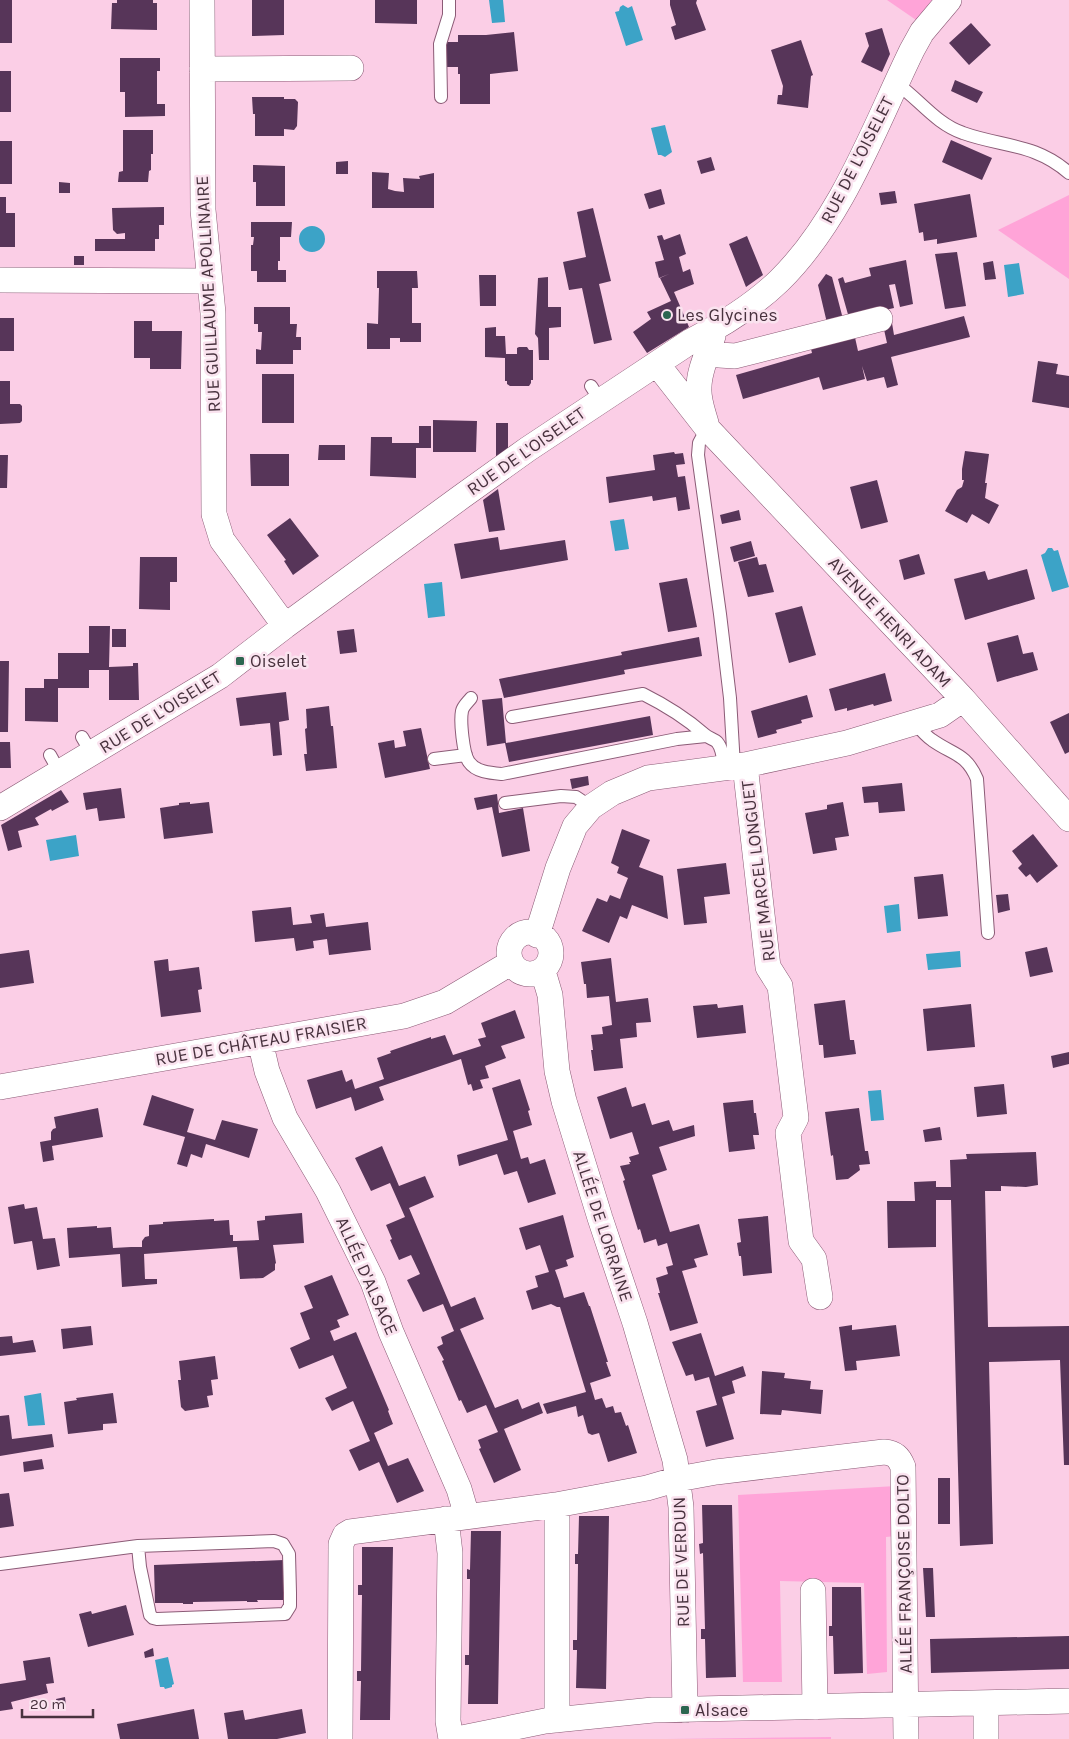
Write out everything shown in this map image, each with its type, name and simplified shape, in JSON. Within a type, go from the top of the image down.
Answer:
[{"type":"street","name":"RUE GUILLAUME APOLLINAIRE","points":[[202,0],[203,210],[213,313],[206,370],[214,514],[222,540],[285,626]]},
{"type":"street","name":"RUE DE L'OISELET","points":[[0,808],[55,764],[87,745],[220,676],[491,467],[596,393],[657,364],[691,341],[716,328],[745,309],[779,281],[818,234],[830,216],[855,170],[922,32],[949,0]]},
{"type":"street","points":[[202,69],[356,69]]},
{"type":"street","points":[[0,280],[209,281]]},
{"type":"street","points":[[707,353],[720,356],[735,356],[880,319]]},
{"type":"street","name":"AVENUE HENRI ADAM","points":[[707,428],[701,407],[699,388],[701,372],[716,328]]},
{"type":"street","name":"AVENUE HENRI ADAM","points":[[657,364],[707,428],[963,699],[1069,819]]},
{"type":"street","points":[[537,935],[558,868],[575,826],[591,807],[612,793],[648,778],[734,766],[847,743],[940,715],[963,699]]},
{"type":"street","name":"RUE MARCEL LONGUET","points":[[734,766],[768,967],[780,986],[782,996],[796,1118],[788,1133],[801,1241],[814,1259],[820,1297]]},
{"type":"street","points":[[526,932],[537,935],[546,939],[550,946],[551,958],[547,966],[540,972],[529,974],[519,971],[512,964],[509,952],[511,944],[518,936],[526,932]]},
{"type":"street","name":"RUE DE CHÂTEAU FRAISIER","points":[[0,1087],[404,1016],[445,1002],[512,964]]},
{"type":"street","name":"ALLÉE DE LORRAINE","points":[[540,972],[545,978],[550,995],[558,1071],[566,1109],[635,1323],[675,1460],[678,1479]]},
{"type":"street","name":"ALLÉE D'ALSACE","points":[[260,1041],[271,1085],[285,1118],[328,1191],[373,1282],[391,1332],[459,1490],[464,1506],[456,1518]]},
{"type":"street","name":"ALLÉE FRANÇOISE DOLTO","points":[[678,1479],[716,1472],[884,1452],[893,1453],[900,1459],[903,1466],[904,1502],[905,1705]]},
{"type":"street","name":"RUE DE VERDUN","points":[[340,1739],[342,1540],[345,1535],[350,1532],[556,1505],[647,1488],[678,1479],[681,1507],[685,1710]]},
{"type":"street","points":[[556,1505],[557,1720]]},
{"type":"street","points":[[451,1739],[448,1721],[450,1553],[456,1518]]},
{"type":"street","points":[[813,1591],[815,1707]]},
{"type":"street","points":[[456,1739],[557,1720],[653,1710],[1069,1701]]},
{"type":"street","points":[[986,1703],[986,1739]]},
{"type":"street","points":[[905,1705],[906,1739]]},
{"type":"lane","points":[[441,97],[440,44],[449,15],[449,0]]},
{"type":"lane","points":[[896,83],[934,117],[962,133],[1024,147],[1049,159],[1069,173]]},
{"type":"lane","points":[[707,428],[699,443],[698,456],[730,698],[734,766]]},
{"type":"lane","points":[[512,717],[643,694],[658,701],[717,742],[722,752],[734,766]]},
{"type":"lane","points":[[471,698],[462,711],[463,739],[466,755],[468,762],[476,768],[489,773],[502,774],[677,739],[706,736]]},
{"type":"lane","points":[[915,723],[931,740],[962,757],[972,766],[977,779],[988,933]]},
{"type":"lane","points":[[434,759],[466,755]]},
{"type":"lane","points":[[505,803],[561,796],[576,797],[591,807]]},
{"type":"lane","points":[[0,1564],[138,1546],[274,1541],[283,1544],[288,1554],[290,1606],[285,1614],[152,1618],[140,1567],[138,1546]]},
{"type":"shaded area","points":[[887,0],[938,0],[919,22]]},
{"type":"shaded area","points":[[1069,195],[1069,279],[998,230]]},
{"type":"shaded area","points":[[896,1486],[896,1536],[886,1537],[887,1672],[867,1674],[864,1583],[780,1581],[782,1682],[743,1682],[738,1495]]},
{"type":"shaded area","points":[[831,1737],[831,1739],[667,1739]]},
{"type":"water","points":[[489,0],[503,0],[505,22],[492,23]]},
{"type":"water","points":[[623,5],[628,8],[632,6],[643,40],[626,46],[615,12],[619,11]]},
{"type":"water","points":[[665,125],[672,152],[665,157],[658,155],[651,128]]},
{"type":"water","points":[[312,226],[321,230],[325,239],[321,248],[312,252],[303,248],[299,239],[303,230]]},
{"type":"water","points":[[1019,263],[1024,294],[1008,297],[1004,265]]},
{"type":"water","points":[[624,519],[629,549],[615,551],[610,521]]},
{"type":"water","points":[[1048,548],[1052,548],[1054,551],[1058,550],[1069,587],[1052,592],[1041,555]]},
{"type":"water","points":[[442,582],[445,616],[428,618],[424,584]]},
{"type":"water","points":[[76,835],[79,856],[50,861],[46,840]]},
{"type":"water","points":[[899,904],[901,931],[887,933],[884,906]]},
{"type":"water","points":[[960,951],[961,967],[928,970],[926,954]]},
{"type":"water","points":[[881,1090],[884,1120],[871,1121],[868,1091]]},
{"type":"water","points":[[41,1393],[45,1425],[28,1426],[24,1396]]},
{"type":"water","points":[[168,1657],[174,1684],[172,1687],[165,1689],[160,1687],[155,1660]]},
{"type":"building","points":[[0,0],[12,0],[12,43],[0,43]]},
{"type":"building","points":[[117,0],[153,0],[153,3],[157,3],[157,30],[111,29],[112,3],[117,3]]},
{"type":"building","points":[[252,0],[284,0],[284,35],[252,36]]},
{"type":"building","points":[[375,0],[417,0],[417,24],[375,23]]},
{"type":"building","points":[[670,0],[697,0],[696,3],[706,30],[675,40],[671,27],[676,25]]},
{"type":"building","points":[[971,23],[991,45],[969,65],[949,43]]},
{"type":"building","points":[[882,28],[890,54],[882,72],[861,62],[869,46],[865,33]]},
{"type":"building","points":[[514,32],[518,71],[490,74],[490,104],[460,104],[460,74],[458,74],[458,67],[447,67],[447,42],[458,42],[458,35]]},
{"type":"building","points":[[801,40],[813,75],[811,76],[808,108],[777,104],[778,95],[782,95],[783,86],[771,50]]},
{"type":"building","points":[[120,58],[160,58],[160,71],[157,71],[157,104],[165,104],[165,116],[125,117],[125,92],[120,92]]},
{"type":"building","points":[[0,71],[11,71],[11,112],[0,112]]},
{"type":"building","points":[[955,80],[983,92],[977,103],[951,91]]},
{"type":"building","points":[[252,97],[295,99],[298,102],[297,126],[294,130],[284,129],[284,136],[255,136],[255,114],[253,114]]},
{"type":"building","points":[[123,130],[153,130],[153,154],[151,154],[151,170],[149,171],[148,182],[118,182],[119,172],[123,171]]},
{"type":"building","points":[[951,140],[992,158],[982,180],[942,162]]},
{"type":"building","points":[[0,141],[12,141],[12,184],[0,184]]},
{"type":"building","points":[[711,157],[715,170],[701,174],[697,161]]},
{"type":"building","points":[[348,161],[348,174],[336,174],[336,162]]},
{"type":"building","points":[[253,165],[285,166],[285,206],[256,206],[256,182],[253,182]]},
{"type":"building","points":[[372,172],[389,173],[388,189],[404,192],[403,178],[420,179],[419,176],[434,173],[434,208],[372,208]]},
{"type":"building","points":[[59,182],[70,183],[70,193],[59,193]]},
{"type":"building","points":[[661,189],[665,204],[649,209],[644,194]]},
{"type":"building","points":[[895,191],[897,203],[881,205],[879,193]]},
{"type":"building","points":[[970,194],[977,237],[937,244],[937,239],[924,241],[923,232],[919,233],[914,204]]},
{"type":"building","points":[[0,197],[6,197],[6,213],[15,213],[15,247],[0,247]]},
{"type":"building","points":[[164,207],[164,225],[159,225],[159,239],[155,239],[155,251],[95,251],[95,239],[125,239],[125,233],[117,234],[113,230],[112,208]]},
{"type":"building","points":[[593,208],[611,281],[599,284],[612,340],[594,344],[582,288],[569,290],[563,262],[586,257],[577,212]]},
{"type":"building","points":[[251,222],[292,222],[291,237],[280,237],[278,270],[286,270],[286,282],[257,282],[257,271],[251,271],[251,245],[253,245],[254,237],[251,237]]},
{"type":"building","points":[[680,234],[686,254],[679,257],[683,272],[690,269],[694,284],[674,292],[689,327],[647,353],[633,332],[651,319],[647,312],[671,301],[660,278],[669,274],[659,278],[655,262],[664,260],[657,236],[662,235],[664,240]]},
{"type":"building","points":[[747,236],[763,275],[746,287],[729,244]]},
{"type":"building","points":[[957,252],[966,306],[945,309],[935,254]]},
{"type":"building","points":[[74,256],[84,256],[84,265],[74,265]]},
{"type":"building","points":[[906,260],[913,304],[900,307],[895,284],[889,285],[894,308],[849,318],[838,279],[843,277],[845,283],[871,276],[869,268]]},
{"type":"building","points":[[993,261],[996,279],[985,280],[983,263]]},
{"type":"building","points":[[377,271],[417,271],[418,288],[412,288],[412,323],[421,323],[421,342],[400,342],[400,338],[390,338],[390,349],[367,349],[367,323],[378,324],[379,288],[377,288]]},
{"type":"building","points":[[826,274],[832,277],[843,319],[827,323],[818,285]]},
{"type":"building","points":[[479,275],[496,275],[496,306],[480,306]]},
{"type":"building","points":[[548,277],[548,307],[561,307],[561,327],[549,328],[549,360],[539,360],[538,338],[535,334],[538,278]]},
{"type":"building","points":[[254,307],[290,307],[290,324],[297,324],[296,337],[301,337],[301,350],[293,350],[293,364],[256,364],[256,349],[261,350],[262,332],[258,332],[258,324],[254,324]]},
{"type":"building","points":[[964,316],[970,337],[891,357],[898,385],[887,388],[884,377],[867,381],[862,366],[865,379],[823,390],[819,377],[743,399],[736,375],[812,353],[810,345],[854,333],[858,351],[887,343],[883,325],[892,323],[894,335]]},
{"type":"building","points":[[0,318],[14,318],[14,351],[0,351]]},
{"type":"building","points":[[134,321],[152,321],[152,331],[182,331],[181,369],[150,369],[150,358],[134,358]]},
{"type":"building","points":[[496,327],[496,336],[505,336],[506,354],[517,354],[517,348],[519,347],[527,347],[529,350],[533,350],[533,380],[531,380],[529,386],[510,386],[505,381],[505,358],[485,357],[485,328]]},
{"type":"building","points":[[1038,361],[1058,364],[1056,374],[1069,376],[1069,408],[1032,402]]},
{"type":"building","points":[[262,374],[294,374],[294,423],[262,423]]},
{"type":"building","points":[[0,381],[10,381],[10,404],[20,404],[22,406],[22,421],[20,423],[0,424]]},
{"type":"building","points":[[433,420],[477,421],[476,452],[433,452]]},
{"type":"building","points":[[496,423],[508,423],[508,449],[496,458]]},
{"type":"building","points":[[419,426],[431,426],[431,448],[416,448],[416,478],[370,476],[371,437],[392,437],[392,443],[419,443]]},
{"type":"building","points":[[319,445],[345,445],[345,460],[318,460]]},
{"type":"building","points":[[965,451],[989,454],[985,498],[999,505],[989,524],[972,514],[967,523],[945,511],[957,490],[962,487]]},
{"type":"building","points":[[674,452],[675,454],[683,453],[685,464],[676,465],[678,477],[685,476],[690,509],[678,511],[676,497],[653,501],[652,496],[609,503],[606,477],[655,470],[653,455]]},
{"type":"building","points":[[250,454],[289,454],[289,486],[251,486]]},
{"type":"building","points":[[0,455],[8,455],[7,488],[0,488]]},
{"type":"building","points":[[877,480],[888,522],[861,529],[850,487]]},
{"type":"building","points":[[498,489],[505,530],[489,532],[483,500]]},
{"type":"building","points":[[739,510],[741,520],[722,524],[720,515]]},
{"type":"building","points":[[290,518],[319,556],[293,575],[284,561],[286,560],[267,535]]},
{"type":"building","points":[[498,537],[500,550],[565,540],[568,560],[461,579],[454,544]]},
{"type":"building","points":[[751,541],[755,556],[734,562],[730,547]]},
{"type":"building","points":[[919,554],[925,574],[904,580],[899,560]]},
{"type":"building","points":[[140,557],[177,557],[177,582],[170,582],[170,610],[139,609]]},
{"type":"building","points":[[757,557],[759,565],[766,564],[774,592],[748,597],[738,562]]},
{"type":"building","points":[[1027,569],[1035,599],[965,620],[954,579],[985,571],[988,580]]},
{"type":"building","points":[[687,578],[697,627],[668,632],[659,583]]},
{"type":"building","points":[[802,606],[816,655],[789,663],[775,613]]},
{"type":"building","points":[[89,626],[110,626],[109,667],[133,666],[133,663],[138,663],[139,700],[109,700],[109,670],[89,670],[89,688],[58,688],[58,722],[25,721],[25,688],[44,688],[44,679],[58,679],[58,653],[89,653]]},
{"type":"building","points":[[112,629],[126,629],[126,647],[112,647]]},
{"type":"building","points":[[354,629],[357,652],[340,654],[337,631]]},
{"type":"building","points":[[1018,635],[1023,654],[1033,652],[1038,670],[997,682],[987,643]]},
{"type":"building","points":[[699,637],[702,656],[624,670],[625,674],[504,698],[499,679],[622,655],[621,652]]},
{"type":"building","points":[[0,661],[9,661],[8,732],[0,732]]},
{"type":"building","points":[[885,673],[892,701],[847,711],[847,708],[835,711],[829,689]]},
{"type":"building","points":[[286,692],[289,720],[279,722],[282,755],[273,756],[270,723],[240,726],[236,698]]},
{"type":"building","points":[[807,695],[813,717],[801,720],[802,723],[776,730],[777,733],[758,738],[751,711]]},
{"type":"building","points":[[502,698],[506,743],[650,716],[653,735],[509,762],[505,743],[487,746],[482,700]]},
{"type":"building","points":[[329,706],[337,768],[306,771],[304,754],[307,754],[306,709]]},
{"type":"building","points":[[1069,713],[1069,752],[1065,754],[1050,722]]},
{"type":"building","points":[[421,728],[430,769],[385,778],[378,743],[394,740],[395,748],[406,746],[403,731]]},
{"type":"building","points":[[0,742],[10,742],[11,768],[0,768]]},
{"type":"building","points":[[588,776],[589,785],[572,789],[570,779]]},
{"type":"building","points":[[902,783],[905,811],[879,813],[878,802],[864,803],[862,787]]},
{"type":"building","points":[[121,788],[125,818],[99,821],[97,808],[86,810],[83,793]]},
{"type":"building","points":[[61,790],[69,802],[35,818],[39,825],[18,831],[22,847],[8,851],[1,825]]},
{"type":"building","points":[[497,794],[499,813],[523,808],[530,851],[502,857],[492,807],[477,810],[474,798]]},
{"type":"building","points":[[190,802],[190,804],[209,802],[213,833],[164,839],[160,808]]},
{"type":"building","points":[[843,802],[849,836],[835,838],[837,850],[813,854],[805,813],[827,809],[827,805]]},
{"type":"building","points":[[622,829],[650,840],[639,867],[663,876],[668,919],[632,905],[627,919],[620,916],[609,943],[582,931],[597,898],[607,902],[610,895],[620,899],[628,878],[617,873],[619,867],[611,863]]},
{"type":"building","points":[[1033,834],[1058,866],[1037,883],[1030,874],[1026,877],[1018,868],[1022,864],[1012,851]]},
{"type":"building","points":[[726,863],[730,894],[704,897],[707,923],[684,925],[677,869]]},
{"type":"building","points":[[943,874],[948,916],[918,919],[914,877]]},
{"type":"building","points":[[1008,894],[1010,910],[998,913],[996,895]]},
{"type":"building","points":[[291,907],[293,925],[312,923],[310,915],[324,913],[326,927],[368,922],[371,950],[329,955],[327,939],[313,941],[314,948],[296,951],[294,938],[255,942],[252,911]]},
{"type":"building","points":[[1047,947],[1053,972],[1030,977],[1025,952]]},
{"type":"building","points":[[29,950],[34,983],[0,988],[0,954]]},
{"type":"building","points":[[611,958],[616,1002],[648,998],[651,1022],[636,1023],[637,1037],[620,1039],[623,1068],[594,1071],[591,1035],[603,1034],[602,1027],[612,1025],[609,996],[587,998],[581,962]]},
{"type":"building","points":[[168,959],[169,971],[199,967],[202,989],[198,990],[201,1012],[161,1017],[154,961]]},
{"type":"building","points":[[845,1000],[850,1040],[854,1040],[856,1054],[824,1058],[823,1045],[819,1045],[814,1004]]},
{"type":"building","points":[[717,1004],[718,1008],[743,1005],[746,1033],[697,1038],[693,1006]]},
{"type":"building","points":[[971,1004],[975,1047],[927,1051],[923,1009]]},
{"type":"building","points":[[515,1010],[525,1038],[501,1046],[506,1058],[485,1066],[489,1078],[480,1080],[483,1088],[473,1091],[471,1084],[468,1085],[461,1059],[379,1087],[384,1100],[355,1111],[351,1097],[316,1109],[307,1080],[342,1070],[346,1082],[352,1079],[355,1089],[384,1079],[377,1058],[391,1053],[390,1051],[431,1037],[431,1039],[445,1035],[453,1055],[481,1046],[478,1039],[486,1037],[481,1023]]},
{"type":"building","points":[[1069,1052],[1069,1064],[1053,1068],[1051,1056]]},
{"type":"building","points":[[520,1079],[530,1110],[528,1111],[532,1125],[513,1131],[521,1159],[528,1157],[530,1164],[545,1159],[556,1194],[528,1203],[517,1171],[504,1175],[497,1154],[459,1166],[457,1155],[508,1140],[492,1088]]},
{"type":"building","points":[[1004,1084],[1007,1114],[977,1117],[974,1087]]},
{"type":"building","points":[[626,1087],[632,1107],[645,1103],[652,1125],[669,1120],[673,1131],[694,1125],[695,1136],[659,1147],[667,1170],[652,1175],[670,1232],[699,1224],[708,1255],[694,1259],[697,1267],[682,1271],[698,1323],[670,1331],[658,1293],[660,1293],[656,1278],[668,1274],[666,1267],[673,1265],[667,1243],[658,1246],[656,1239],[644,1243],[640,1229],[638,1230],[620,1166],[630,1164],[629,1157],[639,1154],[632,1132],[610,1139],[597,1097]]},
{"type":"building","points":[[152,1095],[194,1109],[187,1132],[215,1140],[222,1120],[258,1129],[249,1158],[206,1144],[202,1158],[191,1154],[187,1167],[177,1164],[185,1137],[143,1125]]},
{"type":"building","points":[[753,1100],[759,1135],[753,1135],[755,1149],[729,1152],[723,1103]]},
{"type":"building","points":[[98,1108],[103,1137],[52,1146],[54,1160],[43,1162],[40,1142],[51,1140],[51,1132],[56,1128],[54,1117]]},
{"type":"building","points":[[859,1108],[865,1151],[868,1151],[870,1164],[859,1165],[860,1170],[848,1179],[836,1180],[825,1112]]},
{"type":"building","points":[[940,1127],[942,1140],[925,1142],[923,1130]]},
{"type":"building","points":[[382,1146],[399,1186],[425,1176],[434,1197],[409,1208],[451,1307],[475,1297],[484,1319],[460,1329],[495,1408],[518,1399],[522,1409],[539,1402],[543,1413],[504,1429],[521,1470],[494,1483],[479,1449],[481,1448],[478,1440],[498,1432],[486,1405],[467,1413],[461,1400],[459,1401],[442,1361],[444,1360],[437,1347],[443,1344],[441,1337],[454,1331],[443,1304],[423,1312],[407,1280],[420,1274],[411,1255],[399,1260],[386,1225],[405,1217],[390,1183],[371,1191],[355,1158]]},
{"type":"building","points":[[1036,1152],[1038,1185],[1026,1187],[1001,1186],[1001,1191],[985,1191],[988,1327],[1069,1326],[1069,1465],[1064,1465],[1060,1360],[989,1362],[993,1544],[960,1546],[951,1200],[936,1200],[936,1247],[888,1248],[887,1201],[915,1201],[914,1182],[936,1181],[936,1187],[951,1187],[950,1160],[967,1159],[966,1154]]},
{"type":"building","points":[[24,1204],[25,1209],[37,1207],[43,1239],[55,1238],[60,1266],[37,1270],[32,1241],[14,1244],[8,1207]]},
{"type":"building","points":[[302,1213],[304,1243],[273,1245],[276,1263],[275,1270],[263,1278],[240,1279],[237,1247],[144,1254],[145,1279],[157,1279],[157,1284],[122,1287],[120,1254],[69,1258],[67,1228],[111,1227],[113,1248],[142,1247],[142,1241],[145,1237],[149,1236],[149,1225],[163,1224],[163,1222],[214,1219],[214,1221],[229,1220],[230,1235],[233,1235],[233,1241],[259,1240],[257,1221],[265,1220],[265,1216]]},
{"type":"building","points":[[563,1215],[574,1257],[566,1260],[568,1266],[555,1270],[564,1298],[584,1292],[611,1376],[590,1383],[595,1400],[602,1398],[606,1408],[613,1406],[615,1413],[621,1412],[626,1426],[628,1425],[637,1453],[608,1462],[599,1433],[592,1435],[588,1433],[583,1415],[578,1417],[576,1406],[547,1414],[543,1404],[586,1392],[560,1307],[551,1304],[532,1310],[526,1291],[538,1287],[535,1276],[549,1272],[540,1245],[526,1250],[519,1228]]},
{"type":"building","points":[[768,1216],[772,1273],[743,1276],[741,1256],[739,1256],[737,1243],[741,1242],[738,1219]]},
{"type":"building","points":[[332,1275],[349,1315],[337,1320],[340,1327],[330,1331],[334,1341],[356,1332],[389,1410],[393,1424],[374,1433],[388,1466],[408,1458],[424,1491],[397,1503],[379,1462],[359,1471],[349,1450],[370,1441],[353,1401],[332,1411],[325,1398],[347,1388],[333,1355],[299,1369],[290,1348],[310,1339],[300,1313],[313,1308],[304,1286]]},
{"type":"building","points":[[852,1325],[852,1330],[896,1325],[900,1356],[856,1361],[857,1370],[845,1371],[839,1327]]},
{"type":"building","points":[[91,1326],[93,1345],[63,1349],[61,1329]]},
{"type":"building","points":[[701,1333],[715,1376],[743,1366],[746,1376],[732,1381],[735,1393],[722,1397],[734,1439],[706,1447],[696,1411],[717,1405],[709,1377],[695,1381],[693,1374],[686,1376],[672,1342]]},
{"type":"building","points":[[12,1336],[13,1343],[33,1340],[36,1352],[0,1356],[0,1337]]},
{"type":"building","points":[[215,1356],[218,1379],[211,1380],[213,1395],[207,1396],[209,1407],[185,1411],[181,1407],[178,1380],[181,1380],[179,1361]]},
{"type":"building","points":[[762,1371],[785,1373],[784,1378],[811,1381],[810,1389],[823,1390],[821,1414],[782,1410],[781,1415],[760,1414]]},
{"type":"building","points":[[113,1393],[117,1423],[103,1424],[103,1430],[68,1434],[64,1402],[77,1400],[76,1398]]},
{"type":"building","points":[[9,1415],[12,1439],[52,1434],[54,1447],[0,1456],[0,1416]]},
{"type":"building","points":[[42,1459],[44,1469],[24,1472],[23,1462]]},
{"type":"building","points":[[938,1478],[950,1478],[950,1524],[938,1524]]},
{"type":"building","points":[[9,1493],[14,1526],[0,1528],[0,1494]]},
{"type":"building","points":[[702,1505],[732,1505],[736,1677],[706,1678],[705,1639],[701,1639],[701,1629],[705,1629],[703,1553],[700,1554],[699,1544],[703,1543]]},
{"type":"building","points":[[579,1516],[609,1516],[606,1689],[576,1688],[577,1650],[573,1650],[573,1640],[577,1640],[578,1564],[575,1564],[575,1554],[578,1554]]},
{"type":"building","points":[[471,1531],[501,1531],[498,1704],[468,1704],[469,1665],[465,1665],[465,1655],[469,1655],[470,1579],[467,1579],[467,1569],[470,1570]]},
{"type":"building","points":[[362,1547],[393,1547],[390,1720],[360,1720],[361,1681],[357,1681],[357,1671],[361,1671],[362,1595],[358,1595],[358,1585],[362,1585]]},
{"type":"building","points":[[284,1560],[285,1600],[193,1602],[193,1604],[155,1603],[154,1565]]},
{"type":"building","points":[[923,1568],[933,1568],[935,1617],[926,1617]]},
{"type":"building","points":[[832,1587],[861,1587],[863,1673],[834,1674],[833,1636],[829,1636],[829,1626],[832,1626]]},
{"type":"building","points":[[126,1605],[134,1635],[88,1647],[79,1614],[91,1611],[92,1614]]},
{"type":"building","points":[[1069,1636],[1069,1669],[931,1673],[930,1639]]},
{"type":"building","points":[[153,1648],[154,1656],[145,1658],[144,1652]]},
{"type":"building","points":[[50,1657],[54,1683],[46,1684],[48,1693],[11,1702],[13,1709],[0,1711],[0,1684],[26,1680],[23,1661]]},
{"type":"building","points":[[65,1697],[66,1706],[58,1708],[56,1699]]},
{"type":"building","points":[[194,1709],[199,1739],[120,1739],[117,1724]]},
{"type":"building","points":[[302,1709],[306,1733],[277,1739],[228,1739],[224,1713],[243,1710],[245,1720]]},
{"type":"place","name":"Les Glycines","points":[[667,315]]},
{"type":"place","name":"Oiselet","points":[[240,661]]},
{"type":"place","name":"Alsace","points":[[685,1710]]}]
